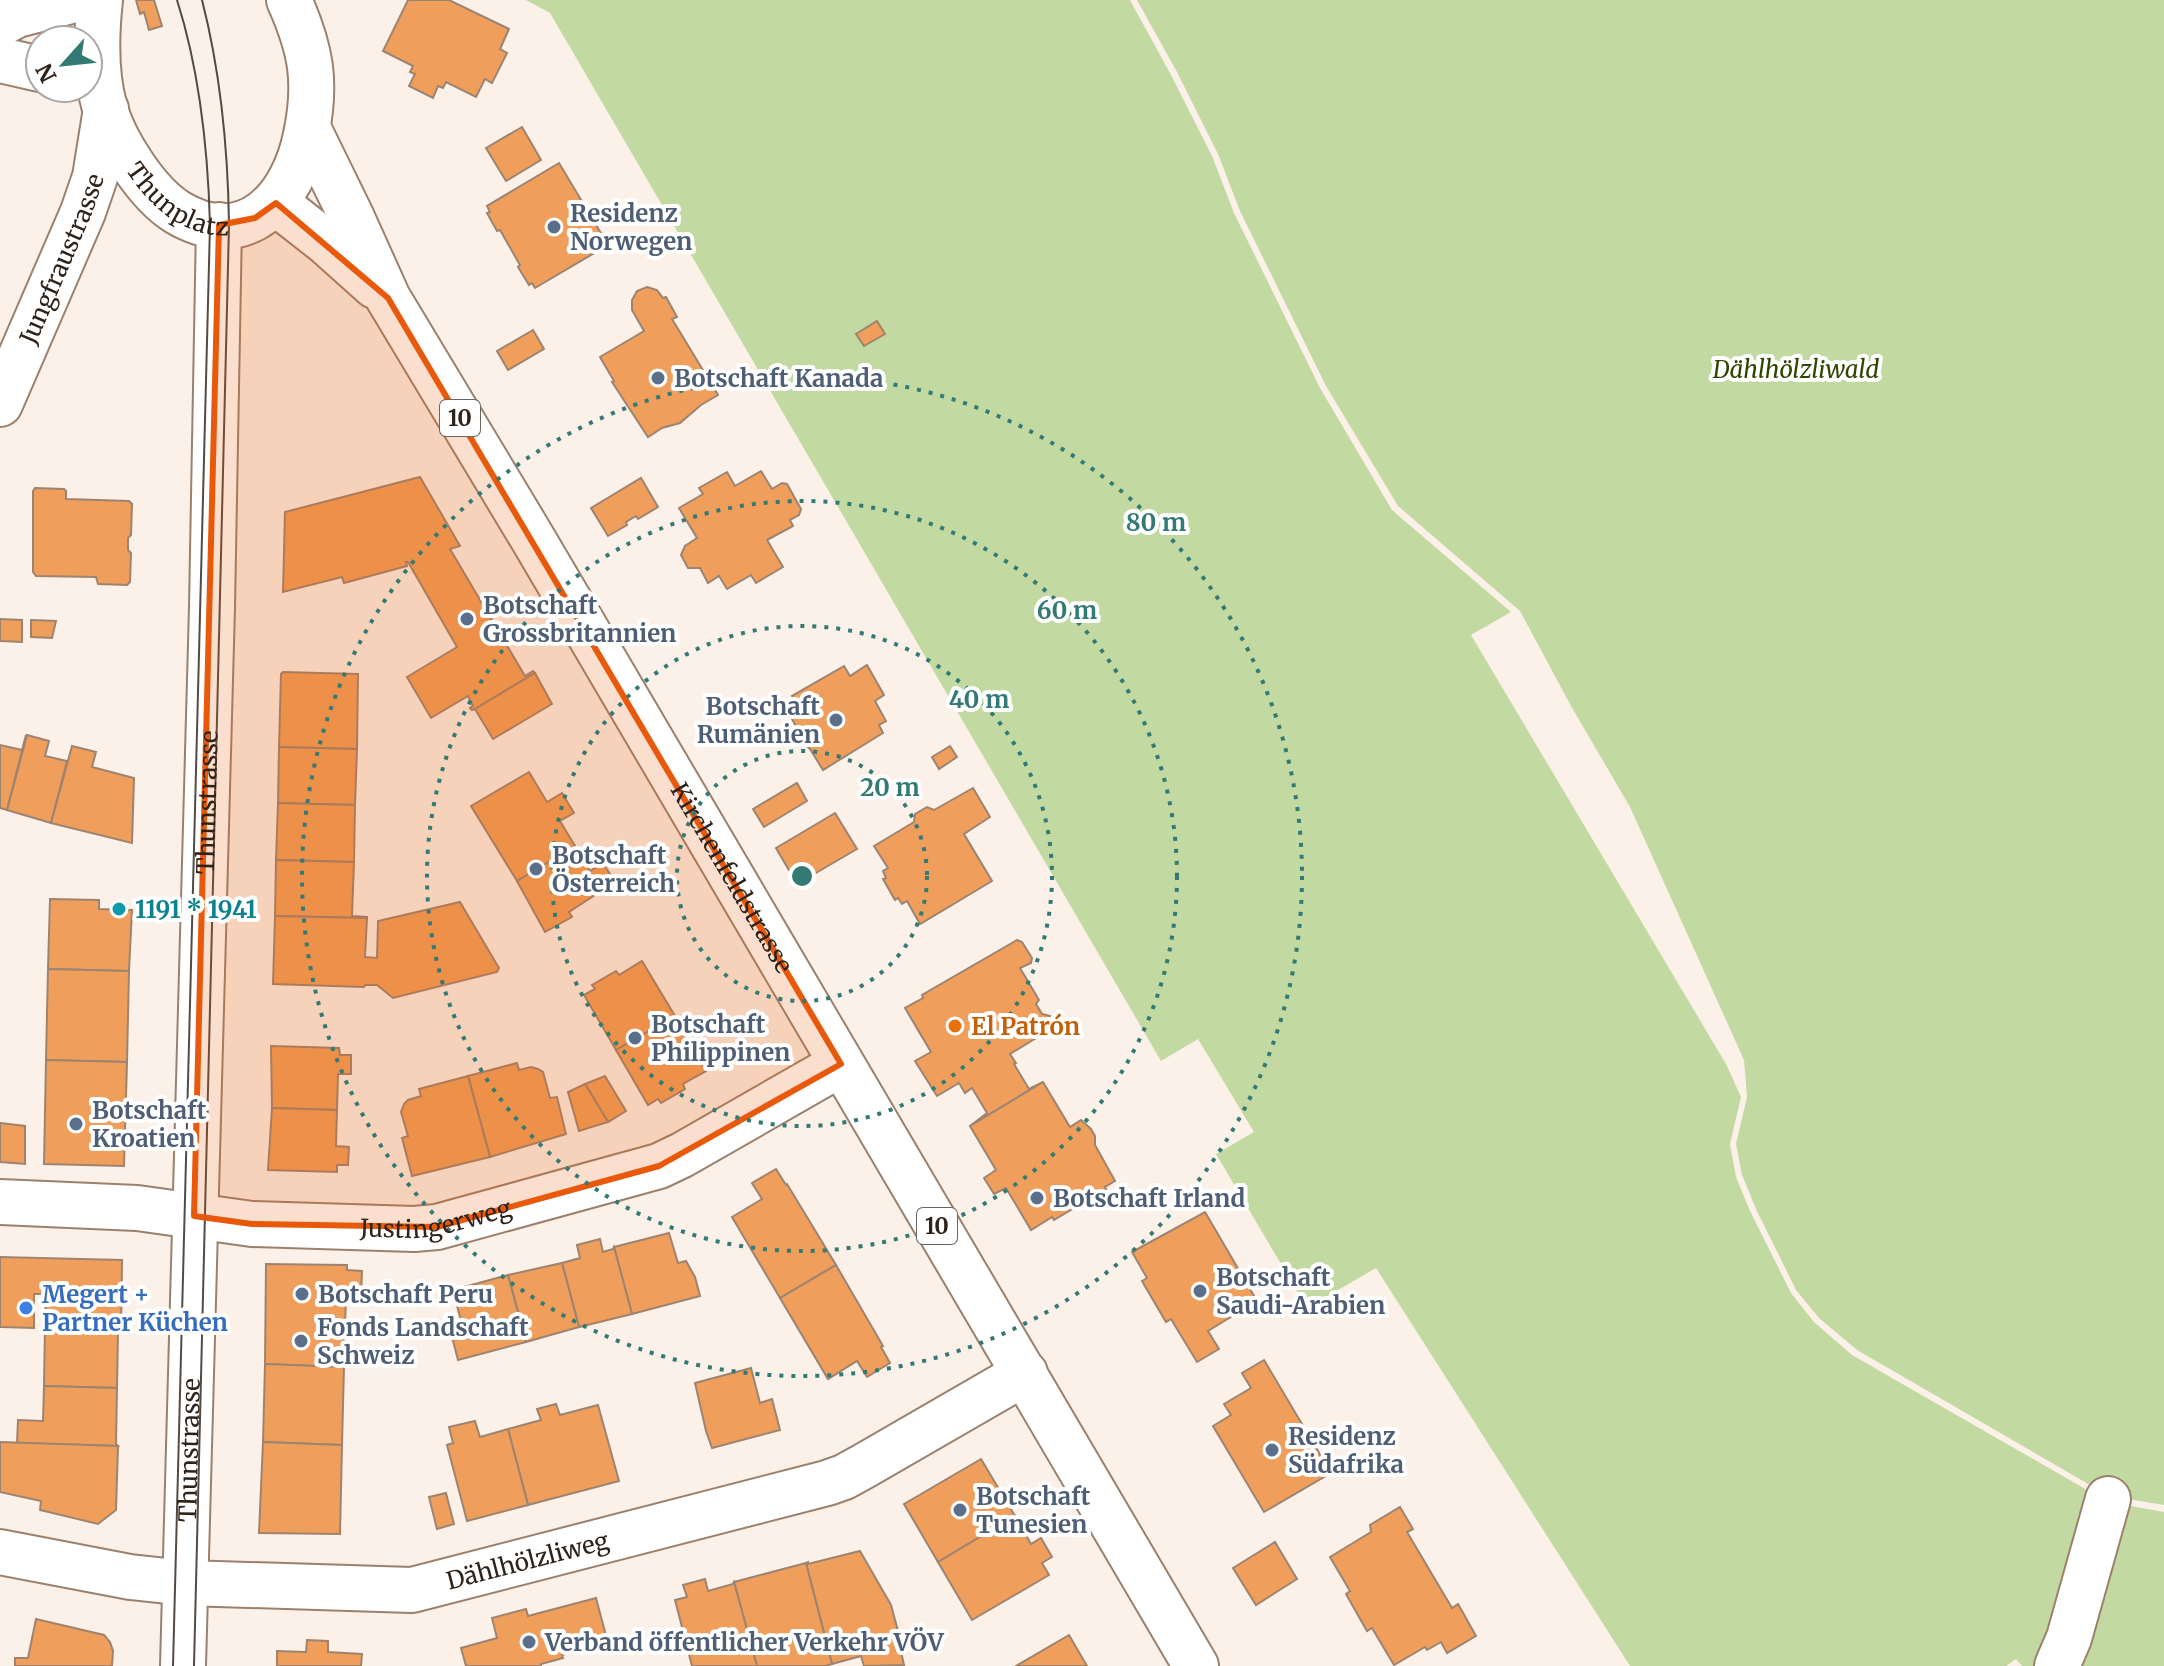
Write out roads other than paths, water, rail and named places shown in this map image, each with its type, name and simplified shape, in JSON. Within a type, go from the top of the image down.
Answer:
[{"type":"street","points":[[0,24],[17,15],[75,0]]},
{"type":"street","name":"Thunplatz","points":[[99,24],[100,0]]},
{"type":"street","name":"Thunplatz","points":[[103,104],[130,160],[168,205],[210,225],[247,221],[262,214],[276,203],[296,169],[308,128],[312,98],[310,55],[289,0]]},
{"type":"street","points":[[0,60],[24,65]]},
{"type":"street","name":"Jungfraustrasse","points":[[0,404],[83,212],[95,177],[98,104]]},
{"type":"street","name":"Kirchenfeldstrasse","points":[[308,128],[388,298],[1196,1666]]},
{"type":"street","name":"Kirchenfeldstrasse","points":[[276,203],[327,243],[388,298]]},
{"type":"street","name":"Thunstrasse","points":[[183,1666],[212,607],[219,225]]},
{"type":"street","name":"Justingerweg","points":[[0,1202],[137,1208],[252,1224],[437,1227],[659,1166],[841,1064]]},
{"type":"street","name":"Dählhölzliweg","points":[[0,1552],[130,1577],[186,1583],[399,1590],[425,1587],[844,1477],[1025,1373]]},
{"type":"street","points":[[2057,1666],[2069,1638],[2108,1499]]},
{"type":"tram line","points":[[173,1666],[210,225],[201,111],[192,55],[177,0]]},
{"type":"tram line","points":[[194,1666],[229,225],[222,111],[202,0]]},
{"type":"place","name":"Residenz Norwegen","points":[[554,227]]},
{"type":"place","name":"Botschaft Kanada","points":[[658,378]]},
{"type":"place","name":"Botschaft Grossbritannien","points":[[467,619]]},
{"type":"place","name":"Botschaft Rumänien","points":[[836,720]]},
{"type":"place","name":"Botschaft Österreich","points":[[536,869]]},
{"type":"place","name":"1191 * 1941","points":[[119,909]]},
{"type":"place","name":"El Patrón","points":[[955,1026]]},
{"type":"place","name":"Botschaft Philippinen","points":[[635,1038]]},
{"type":"place","name":"Botschaft Kroatien","points":[[76,1124]]},
{"type":"place","name":"Botschaft Irland","points":[[1037,1198]]},
{"type":"place","name":"Botschaft Saudi-Arabien","points":[[1200,1291]]},
{"type":"place","name":"Botschaft Peru","points":[[302,1294]]},
{"type":"place","name":"Megert + Partner Küchen","points":[[26,1308]]},
{"type":"place","name":"Fonds Landschaft Schweiz","points":[[301,1341]]},
{"type":"place","name":"Residenz Südafrika","points":[[1272,1450]]},
{"type":"place","name":"Botschaft Tunesien","points":[[960,1510]]},
{"type":"place","name":"Verband öffentlicher Verkehr VÖV","points":[[529,1642]]},
{"type":"park label","name":"Dählhölzliwald","points":[[1796,369]]}]
